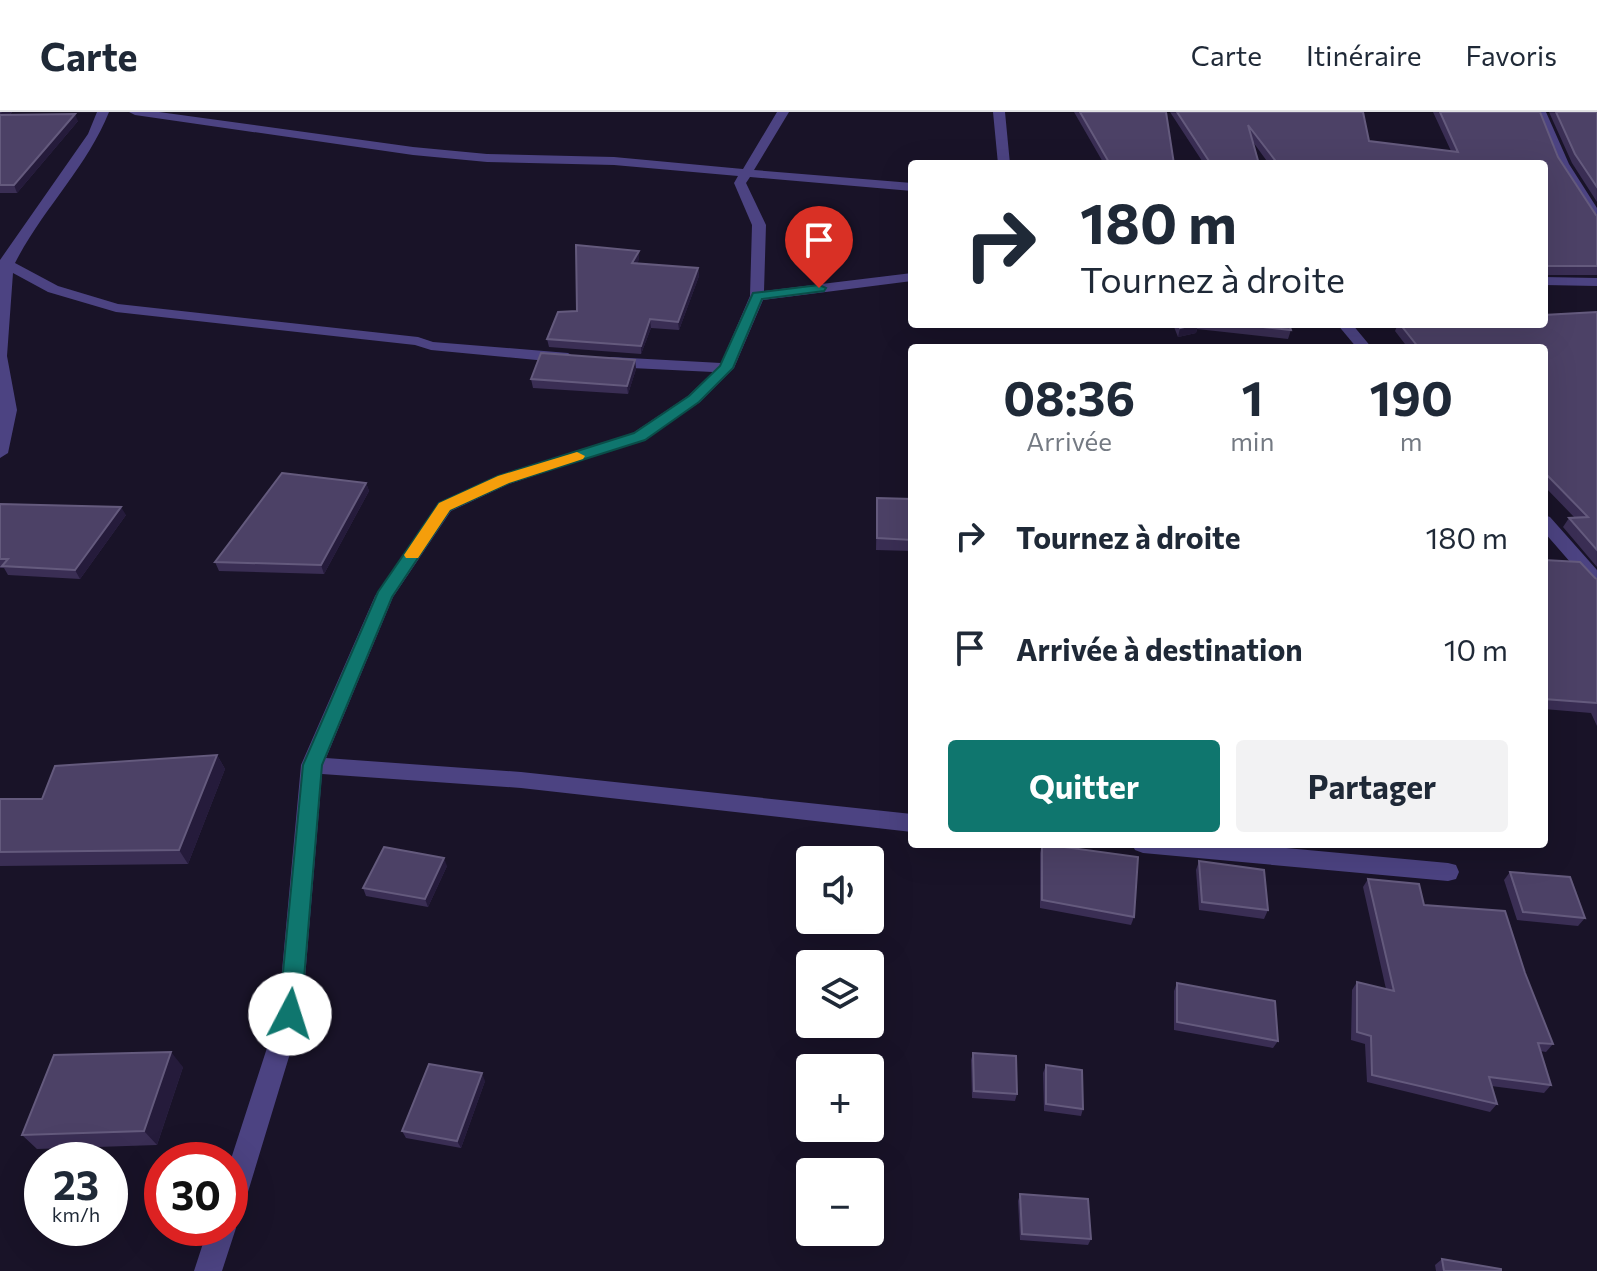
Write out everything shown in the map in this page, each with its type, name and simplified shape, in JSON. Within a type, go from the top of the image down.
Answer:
[{"type":"street","points":[[0,453],[9,410],[0,356],[4,264],[94,134],[103,112]]},
{"type":"street","points":[[135,112],[472,157],[562,158],[908,187]]},
{"type":"street","points":[[248,1148],[290,1014],[312,765],[384,596],[445,507],[503,480],[639,436],[694,399],[726,368],[757,296],[759,225],[740,183],[744,171],[783,112]]},
{"type":"street","points":[[999,112],[1004,160]]},
{"type":"street","points":[[1540,112],[1563,164],[1597,218]]},
{"type":"street","points":[[4,264],[53,289],[116,308],[418,341],[431,346],[726,368]]},
{"type":"street","points":[[757,296],[908,277]]},
{"type":"street","points":[[1548,281],[1597,282]]},
{"type":"street","points":[[1348,328],[1362,344]]},
{"type":"street","points":[[1548,526],[1597,582]]},
{"type":"street","points":[[312,765],[521,780],[908,823]]},
{"type":"street","points":[[1187,848],[1448,872]]},
{"type":"street","points":[[208,1271],[216,1246]]},
{"type":"building","points":[[1080,112],[1166,112],[1173,160],[1108,160]]},
{"type":"building","points":[[1177,112],[1363,112],[1369,141],[1458,152],[1440,112],[1540,112],[1558,157],[1597,215],[1597,266],[1548,266],[1548,160],[1275,160],[1248,125],[1258,160],[1208,160]]},
{"type":"building","points":[[1556,112],[1597,112],[1597,187],[1575,154]]},
{"type":"building","points":[[75,114],[14,185],[0,185],[0,115]]},
{"type":"building","points":[[576,245],[639,251],[632,263],[698,268],[678,322],[650,319],[641,346],[547,339],[558,312],[577,311]]},
{"type":"building","points":[[1597,312],[1597,550],[1569,518],[1588,517],[1548,476],[1548,344],[1416,344],[1403,328],[1548,328],[1548,315]]},
{"type":"building","points":[[541,353],[635,360],[627,386],[531,379]]},
{"type":"building","points":[[282,473],[366,483],[321,565],[215,562]]},
{"type":"building","points":[[877,498],[908,499],[908,540],[877,538]]},
{"type":"building","points":[[0,504],[121,507],[75,570],[2,566],[8,559],[0,559]]},
{"type":"building","points":[[1548,560],[1580,562],[1597,579],[1597,703],[1548,699]]},
{"type":"building","points":[[217,755],[179,850],[0,852],[0,799],[42,799],[55,766]]},
{"type":"building","points":[[384,847],[444,858],[425,899],[363,888]]},
{"type":"building","points":[[1042,848],[1072,848],[1138,857],[1134,917],[1042,900]]},
{"type":"building","points":[[1199,861],[1264,870],[1268,910],[1202,902]]},
{"type":"building","points":[[1510,872],[1570,877],[1585,918],[1523,912]]},
{"type":"building","points":[[1368,879],[1419,884],[1424,905],[1505,911],[1553,1044],[1538,1043],[1551,1085],[1489,1077],[1497,1104],[1372,1075],[1371,1036],[1357,1032],[1357,982],[1394,991]]},
{"type":"building","points":[[1177,983],[1275,1001],[1278,1041],[1177,1022]]},
{"type":"building","points":[[171,1052],[144,1131],[22,1135],[54,1055]]},
{"type":"building","points":[[973,1053],[1016,1056],[1017,1094],[974,1091]]},
{"type":"building","points":[[429,1064],[482,1073],[457,1141],[402,1131]]},
{"type":"building","points":[[1046,1065],[1082,1070],[1083,1109],[1046,1104]]},
{"type":"building","points":[[1020,1194],[1088,1199],[1091,1239],[1022,1234]]},
{"type":"building","points":[[1442,1259],[1501,1269],[1501,1271],[1444,1271]]},
{"type":"slow traffic","points":[[412,555],[445,507],[503,480],[577,456]]},
{"type":"route","points":[[290,1014],[312,765],[384,596],[445,507],[503,480],[639,436],[694,399],[726,368],[757,296],[819,288]]}]
